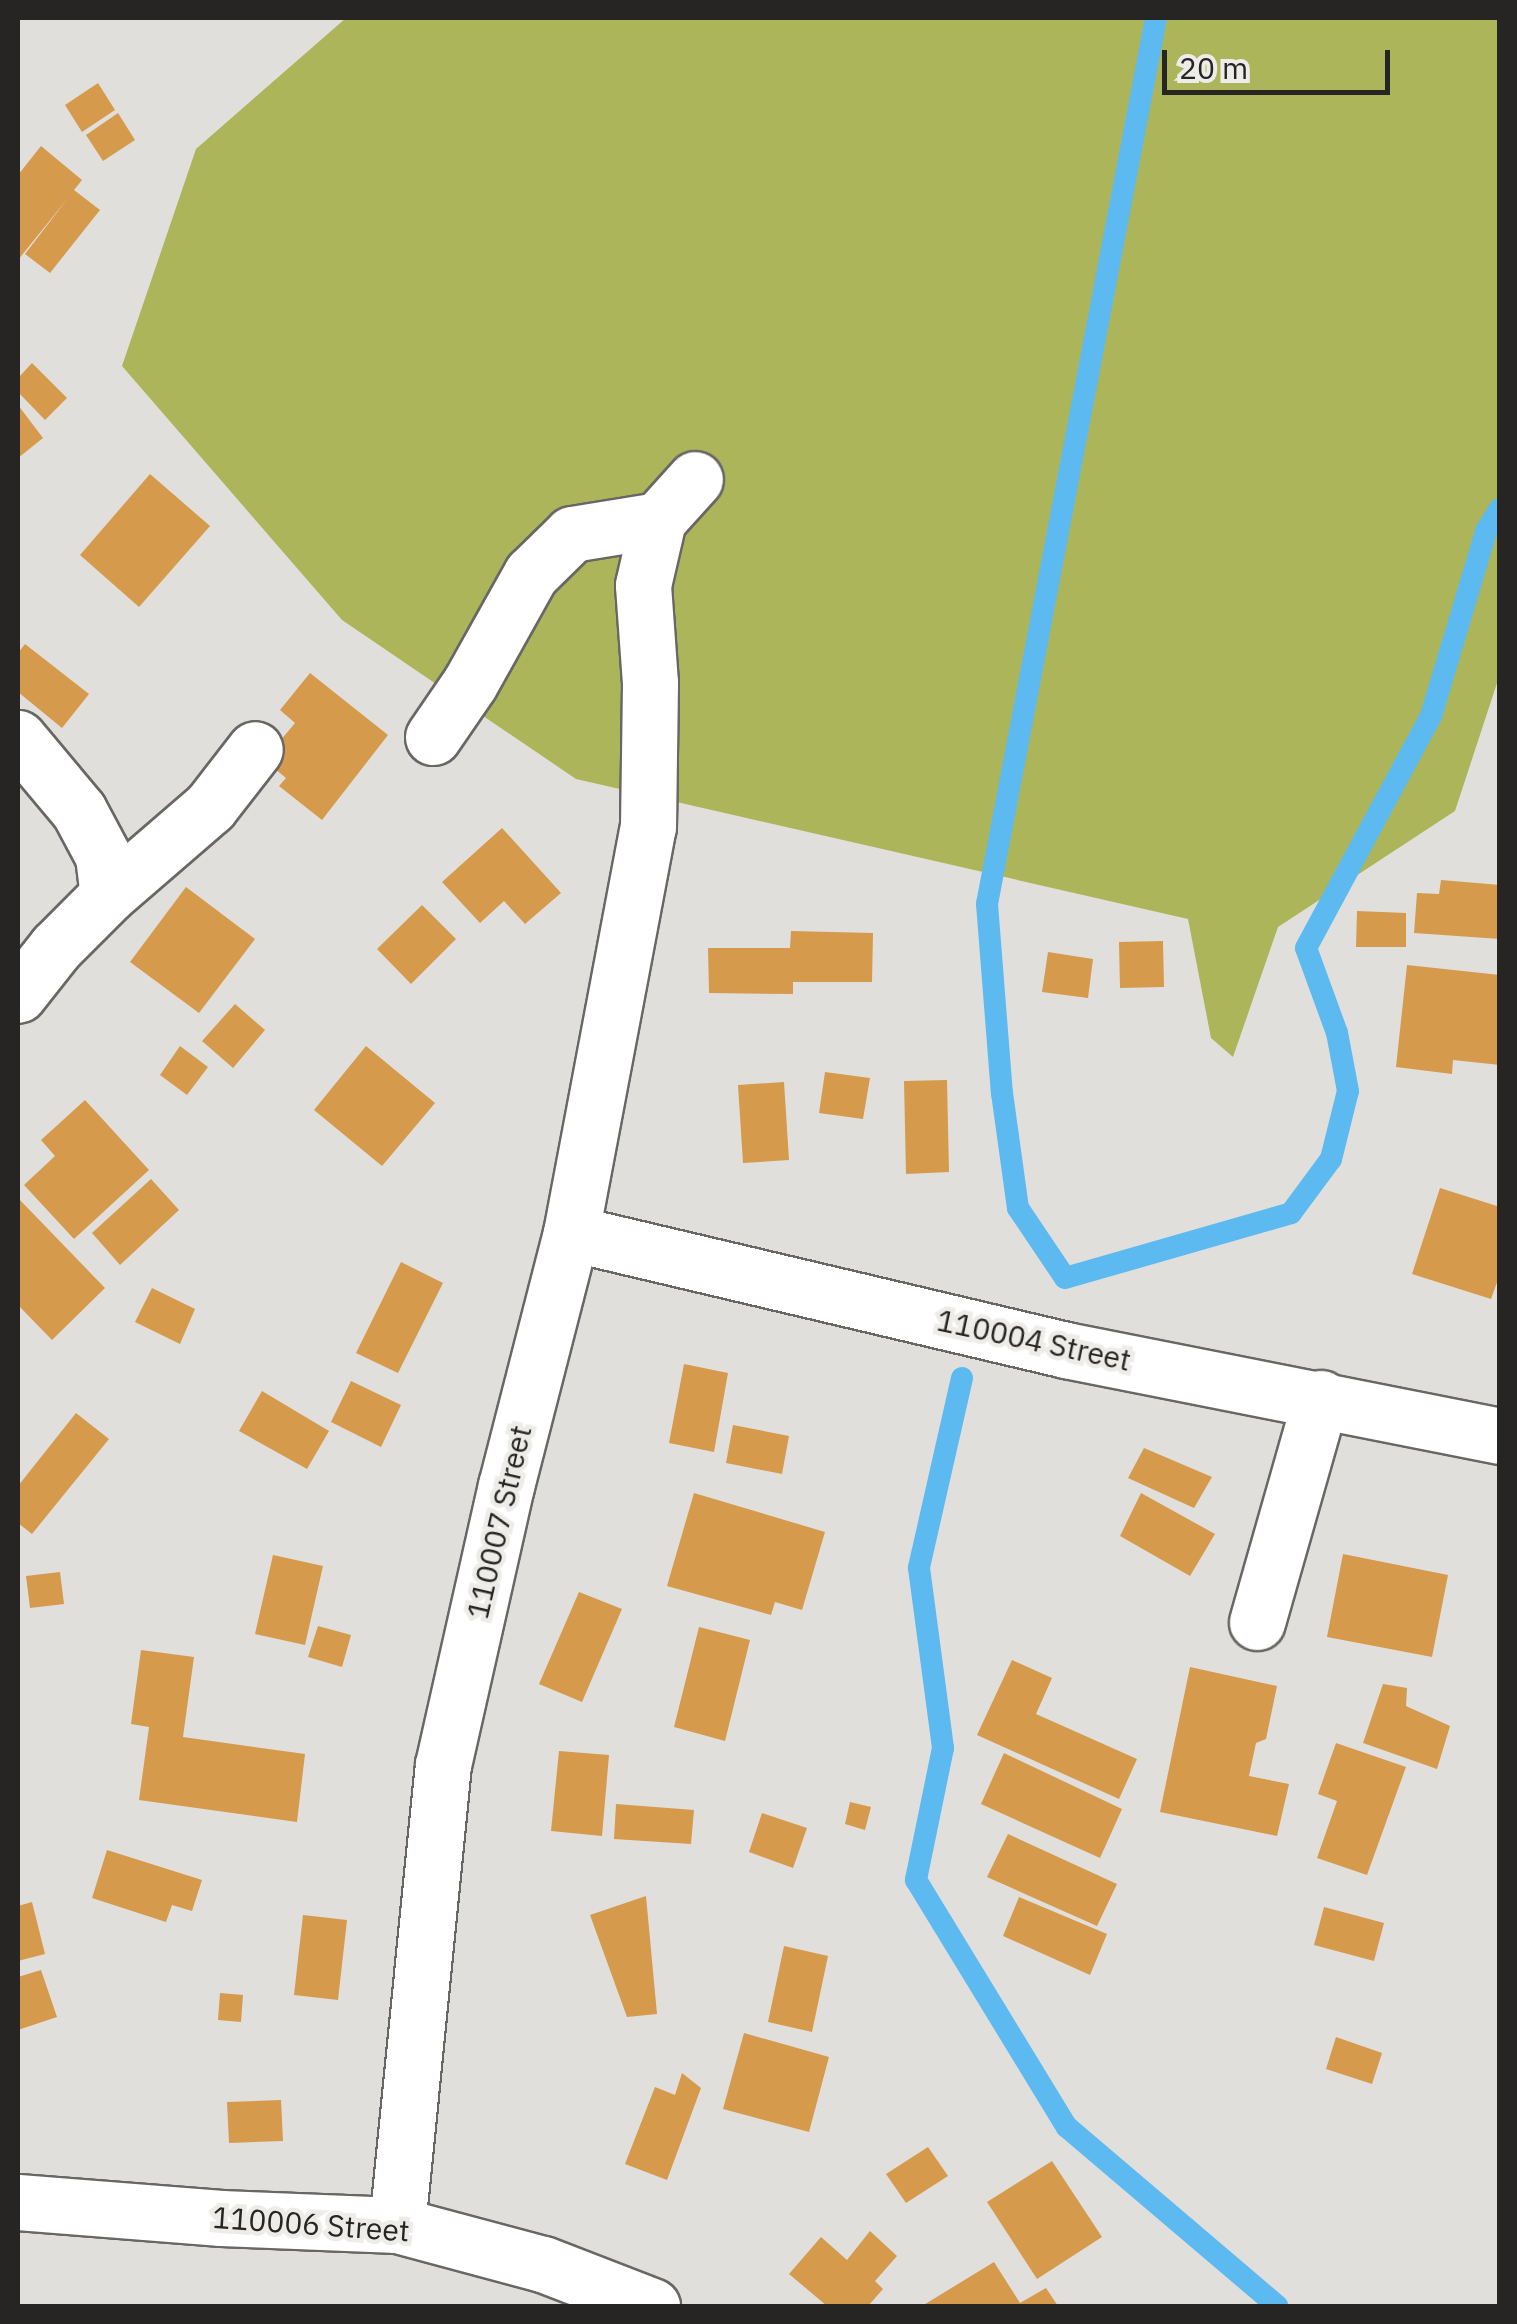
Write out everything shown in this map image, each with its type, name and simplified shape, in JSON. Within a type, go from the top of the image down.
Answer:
[{"type":"street","points":[[433,737],[470,683],[531,574],[572,534],[658,520],[695,479]]},
{"type":"street","name":"110007 Street","points":[[397,2225],[443,1766],[506,1486],[571,1232],[648,827],[650,683],[643,585],[658,520]]},
{"type":"street","points":[[18,738],[79,811],[104,856],[108,896]]},
{"type":"street","points":[[18,996],[56,947],[210,807],[255,749]]},
{"type":"street","name":"110004 Street","points":[[571,1232],[1066,1350],[1500,1436]]},
{"type":"street","points":[[1257,1622],[1321,1398]]},
{"type":"street","name":"110006 Street","points":[[18,2202],[221,2218],[397,2225],[544,2264],[652,2306]]},
{"type":"green space","points":[[346,18],[1499,18],[1499,677],[1455,811],[1278,927],[1233,1057],[1211,1038],[1188,919],[576,779],[342,620],[122,366],[196,149]]},
{"type":"building","points":[[98,83],[115,110],[82,132],[65,105]]},
{"type":"building","points":[[118,113],[135,140],[103,161],[86,135]]},
{"type":"building","points":[[41,146],[82,180],[74,190],[100,210],[50,273],[25,254],[68,198],[18,260],[18,175]]},
{"type":"building","points":[[32,363],[67,398],[45,420],[18,392],[18,378]]},
{"type":"building","points":[[18,405],[43,438],[18,458]]},
{"type":"building","points":[[150,474],[210,526],[139,607],[80,555]]},
{"type":"building","points":[[25,644],[89,694],[62,728],[18,692],[18,653]]},
{"type":"building","points":[[310,673],[388,735],[322,820],[279,786],[286,778],[264,760],[295,723],[280,710]]},
{"type":"building","points":[[502,828],[561,893],[525,924],[504,901],[480,923],[442,882]]},
{"type":"building","points":[[1441,880],[1500,885],[1500,939],[1414,933],[1417,893],[1439,894]]},
{"type":"building","points":[[186,887],[255,939],[199,1013],[130,962]]},
{"type":"building","points":[[422,905],[456,939],[411,984],[377,949]]},
{"type":"building","points":[[1357,911],[1406,913],[1406,947],[1356,947]]},
{"type":"building","points":[[791,931],[873,933],[872,982],[793,982],[793,994],[709,993],[708,948],[790,948]]},
{"type":"building","points":[[1163,941],[1164,987],[1120,988],[1119,942]]},
{"type":"building","points":[[1048,952],[1093,959],[1088,998],[1042,992]]},
{"type":"building","points":[[1407,965],[1500,975],[1500,1065],[1453,1060],[1452,1074],[1396,1067]]},
{"type":"building","points":[[235,1004],[265,1030],[233,1068],[202,1041]]},
{"type":"building","points":[[180,1046],[208,1067],[187,1095],[160,1075]]},
{"type":"building","points":[[366,1046],[435,1103],[382,1166],[314,1110]]},
{"type":"building","points":[[825,1072],[870,1078],[863,1119],[819,1113]]},
{"type":"building","points":[[947,1080],[949,1172],[906,1174],[904,1081]]},
{"type":"building","points":[[784,1082],[789,1160],[743,1163],[738,1085]]},
{"type":"building","points":[[85,1100],[149,1170],[74,1239],[24,1185],[55,1156],[41,1140]]},
{"type":"building","points":[[151,1179],[179,1210],[120,1265],[92,1233]]},
{"type":"building","points":[[1440,1188],[1500,1207],[1500,1274],[1491,1299],[1412,1274]]},
{"type":"building","points":[[18,1198],[105,1288],[52,1340],[18,1305]]},
{"type":"building","points":[[401,1262],[443,1283],[398,1373],[356,1353]]},
{"type":"building","points":[[152,1288],[195,1309],[180,1344],[135,1322]]},
{"type":"building","points":[[684,1364],[728,1373],[714,1452],[669,1443]]},
{"type":"building","points":[[351,1381],[401,1405],[381,1447],[331,1422]]},
{"type":"building","points":[[262,1391],[329,1431],[307,1469],[239,1431]]},
{"type":"building","points":[[76,1413],[109,1439],[32,1534],[18,1523],[18,1486]]},
{"type":"building","points":[[733,1425],[789,1436],[782,1474],[726,1463]]},
{"type":"building","points":[[1144,1448],[1212,1477],[1194,1508],[1128,1478]]},
{"type":"building","points":[[694,1493],[825,1532],[802,1610],[775,1602],[771,1615],[667,1586]]},
{"type":"building","points":[[1141,1493],[1215,1534],[1190,1576],[1120,1536]]},
{"type":"building","points":[[1343,1554],[1448,1575],[1432,1657],[1327,1637]]},
{"type":"building","points":[[273,1555],[323,1566],[305,1645],[255,1634]]},
{"type":"building","points":[[60,1572],[64,1604],[30,1608],[26,1576]]},
{"type":"building","points":[[579,1592],[622,1609],[582,1702],[539,1684]]},
{"type":"building","points":[[318,1626],[351,1635],[342,1667],[308,1657]]},
{"type":"building","points":[[699,1627],[750,1640],[725,1741],[674,1727]]},
{"type":"building","points":[[141,1650],[194,1657],[183,1737],[305,1754],[297,1822],[139,1800],[149,1727],[131,1724]]},
{"type":"building","points":[[1012,1660],[1052,1678],[1036,1714],[1137,1759],[1119,1799],[977,1735]]},
{"type":"building","points":[[1190,1667],[1277,1686],[1266,1739],[1256,1743],[1249,1776],[1289,1784],[1277,1836],[1160,1812]]},
{"type":"building","points":[[1383,1684],[1407,1688],[1406,1706],[1450,1726],[1437,1769],[1363,1743]]},
{"type":"building","points":[[1336,1743],[1406,1767],[1367,1875],[1317,1858],[1337,1801],[1318,1794]]},
{"type":"building","points":[[559,1751],[609,1755],[602,1836],[551,1831]]},
{"type":"building","points":[[1004,1753],[1122,1809],[1100,1858],[981,1804]]},
{"type":"building","points":[[850,1802],[871,1807],[865,1830],[845,1824]]},
{"type":"building","points":[[616,1804],[694,1810],[691,1844],[614,1839]]},
{"type":"building","points":[[762,1813],[807,1828],[793,1868],[749,1852]]},
{"type":"building","points":[[1008,1834],[1117,1884],[1097,1926],[987,1877]]},
{"type":"building","points":[[107,1850],[202,1880],[192,1911],[172,1905],[166,1922],[92,1898]]},
{"type":"building","points":[[646,1896],[657,2014],[627,2017],[590,1915]]},
{"type":"building","points":[[1019,1897],[1107,1934],[1090,1975],[1003,1936]]},
{"type":"building","points":[[32,1902],[45,1954],[18,1961],[18,1906]]},
{"type":"building","points":[[1324,1907],[1384,1923],[1374,1961],[1314,1945]]},
{"type":"building","points":[[303,1915],[347,1920],[338,2000],[294,1995]]},
{"type":"building","points":[[784,1946],[828,1956],[812,2032],[768,2022]]},
{"type":"building","points":[[41,1970],[57,2017],[18,2030],[18,1977]]},
{"type":"building","points":[[220,1993],[243,1995],[241,2022],[218,2020]]},
{"type":"building","points":[[744,2033],[829,2057],[809,2132],[723,2109]]},
{"type":"building","points":[[1336,2037],[1382,2053],[1372,2084],[1326,2069]]},
{"type":"building","points":[[682,2073],[701,2088],[667,2180],[625,2164],[655,2087],[675,2095]]},
{"type":"building","points":[[281,2100],[283,2141],[229,2143],[227,2102]]},
{"type":"building","points":[[928,2147],[948,2176],[906,2203],[886,2174]]},
{"type":"building","points":[[1052,2161],[1102,2237],[1037,2279],[987,2202]]},
{"type":"building","points":[[870,2231],[897,2256],[875,2281],[883,2289],[868,2306],[827,2306],[789,2274],[821,2237],[847,2260]]},
{"type":"building","points":[[994,2262],[1020,2303],[1046,2288],[1058,2306],[922,2306]]},
{"type":"waterway","points":[[1156,18],[987,904],[1002,1093],[1018,1208],[1065,1278],[1291,1213],[1331,1159],[1348,1091],[1337,1033],[1306,948],[1431,716],[1486,531],[1500,509]]},
{"type":"waterway","points":[[962,1378],[919,1568],[943,1748],[916,1880],[1067,2127],[1277,2306]]}]
